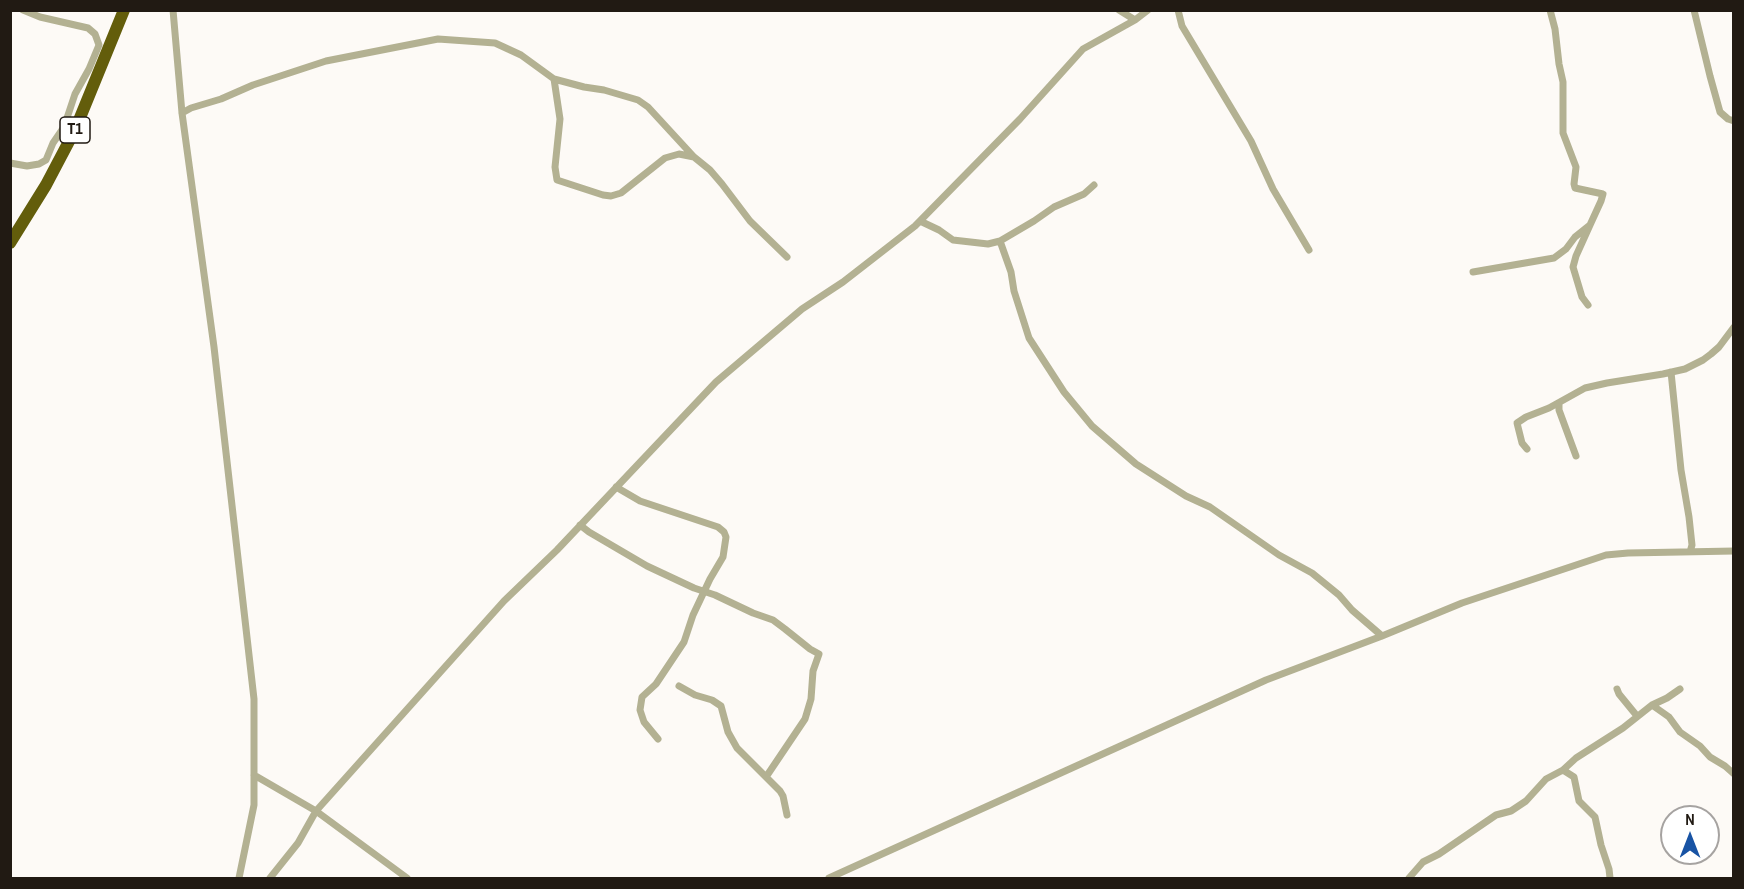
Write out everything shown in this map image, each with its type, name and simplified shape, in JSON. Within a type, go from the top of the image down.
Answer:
[{"type":"highway","name":"T1","points":[[10,243],[46,185],[75,130],[124,10]]},
{"type":"street","points":[[10,164],[27,166],[46,160],[53,143],[64,127],[75,94],[99,45],[95,34],[88,28],[23,10]]},
{"type":"street","points":[[173,10],[182,113],[214,347],[254,699],[254,805],[239,879]]},
{"type":"street","points":[[1119,10],[1135,20]]},
{"type":"street","points":[[270,879],[298,843],[316,811],[504,601],[557,550],[716,382],[802,309],[843,282],[920,221],[1020,119],[1083,49],[1135,20],[1148,10]]},
{"type":"street","points":[[1178,10],[1182,26],[1251,141],[1273,189],[1309,250]]},
{"type":"street","points":[[1550,10],[1563,82],[1563,133],[1576,167],[1575,188],[1603,194],[1573,267],[1582,297],[1588,305]]},
{"type":"street","points":[[1694,10],[1720,112],[1734,121]]},
{"type":"street","points":[[182,113],[326,61],[438,39],[495,42],[521,55],[554,78],[638,100],[648,107],[694,157],[710,170],[750,221],[788,257]]},
{"type":"street","points":[[554,78],[560,119],[555,167],[557,180],[611,196],[621,193],[665,158],[680,154],[694,157]]},
{"type":"street","points":[[920,221],[953,240],[988,244],[1000,241],[1054,207],[1084,194],[1094,185]]},
{"type":"street","points":[[1473,272],[1554,258],[1590,225]]},
{"type":"street","points":[[1000,241],[1029,338],[1064,392],[1092,426],[1136,464],[1186,496],[1210,507],[1279,555],[1312,573],[1382,636]]},
{"type":"street","points":[[1527,449],[1521,443],[1517,423],[1532,413],[1585,388],[1685,369],[1703,360],[1719,348],[1733,331]]},
{"type":"street","points":[[1671,372],[1681,470],[1692,545],[1690,552]]},
{"type":"street","points":[[1559,402],[1559,410],[1576,456]]},
{"type":"street","points":[[616,487],[640,501],[681,516],[698,519],[724,531],[726,537],[723,557],[704,591],[684,642],[656,684],[642,697],[640,710],[644,722],[658,739]]},
{"type":"street","points":[[580,525],[657,571],[773,620],[810,650],[819,654],[813,671],[811,699],[805,719],[766,777]]},
{"type":"street","points":[[829,879],[1266,680],[1462,603],[1606,555],[1734,551]]},
{"type":"street","points":[[679,686],[712,700],[720,706],[728,732],[737,748],[783,796],[787,815]]},
{"type":"street","points":[[1617,689],[1637,716]]},
{"type":"street","points":[[1409,879],[1423,862],[1439,854],[1496,815],[1510,812],[1526,801],[1546,779],[1605,741],[1652,705],[1680,689]]},
{"type":"street","points":[[1652,705],[1669,717],[1680,732],[1734,774]]},
{"type":"street","points":[[1563,770],[1574,777],[1579,801],[1595,817],[1610,879]]},
{"type":"street","points":[[254,775],[316,811],[406,879]]}]
